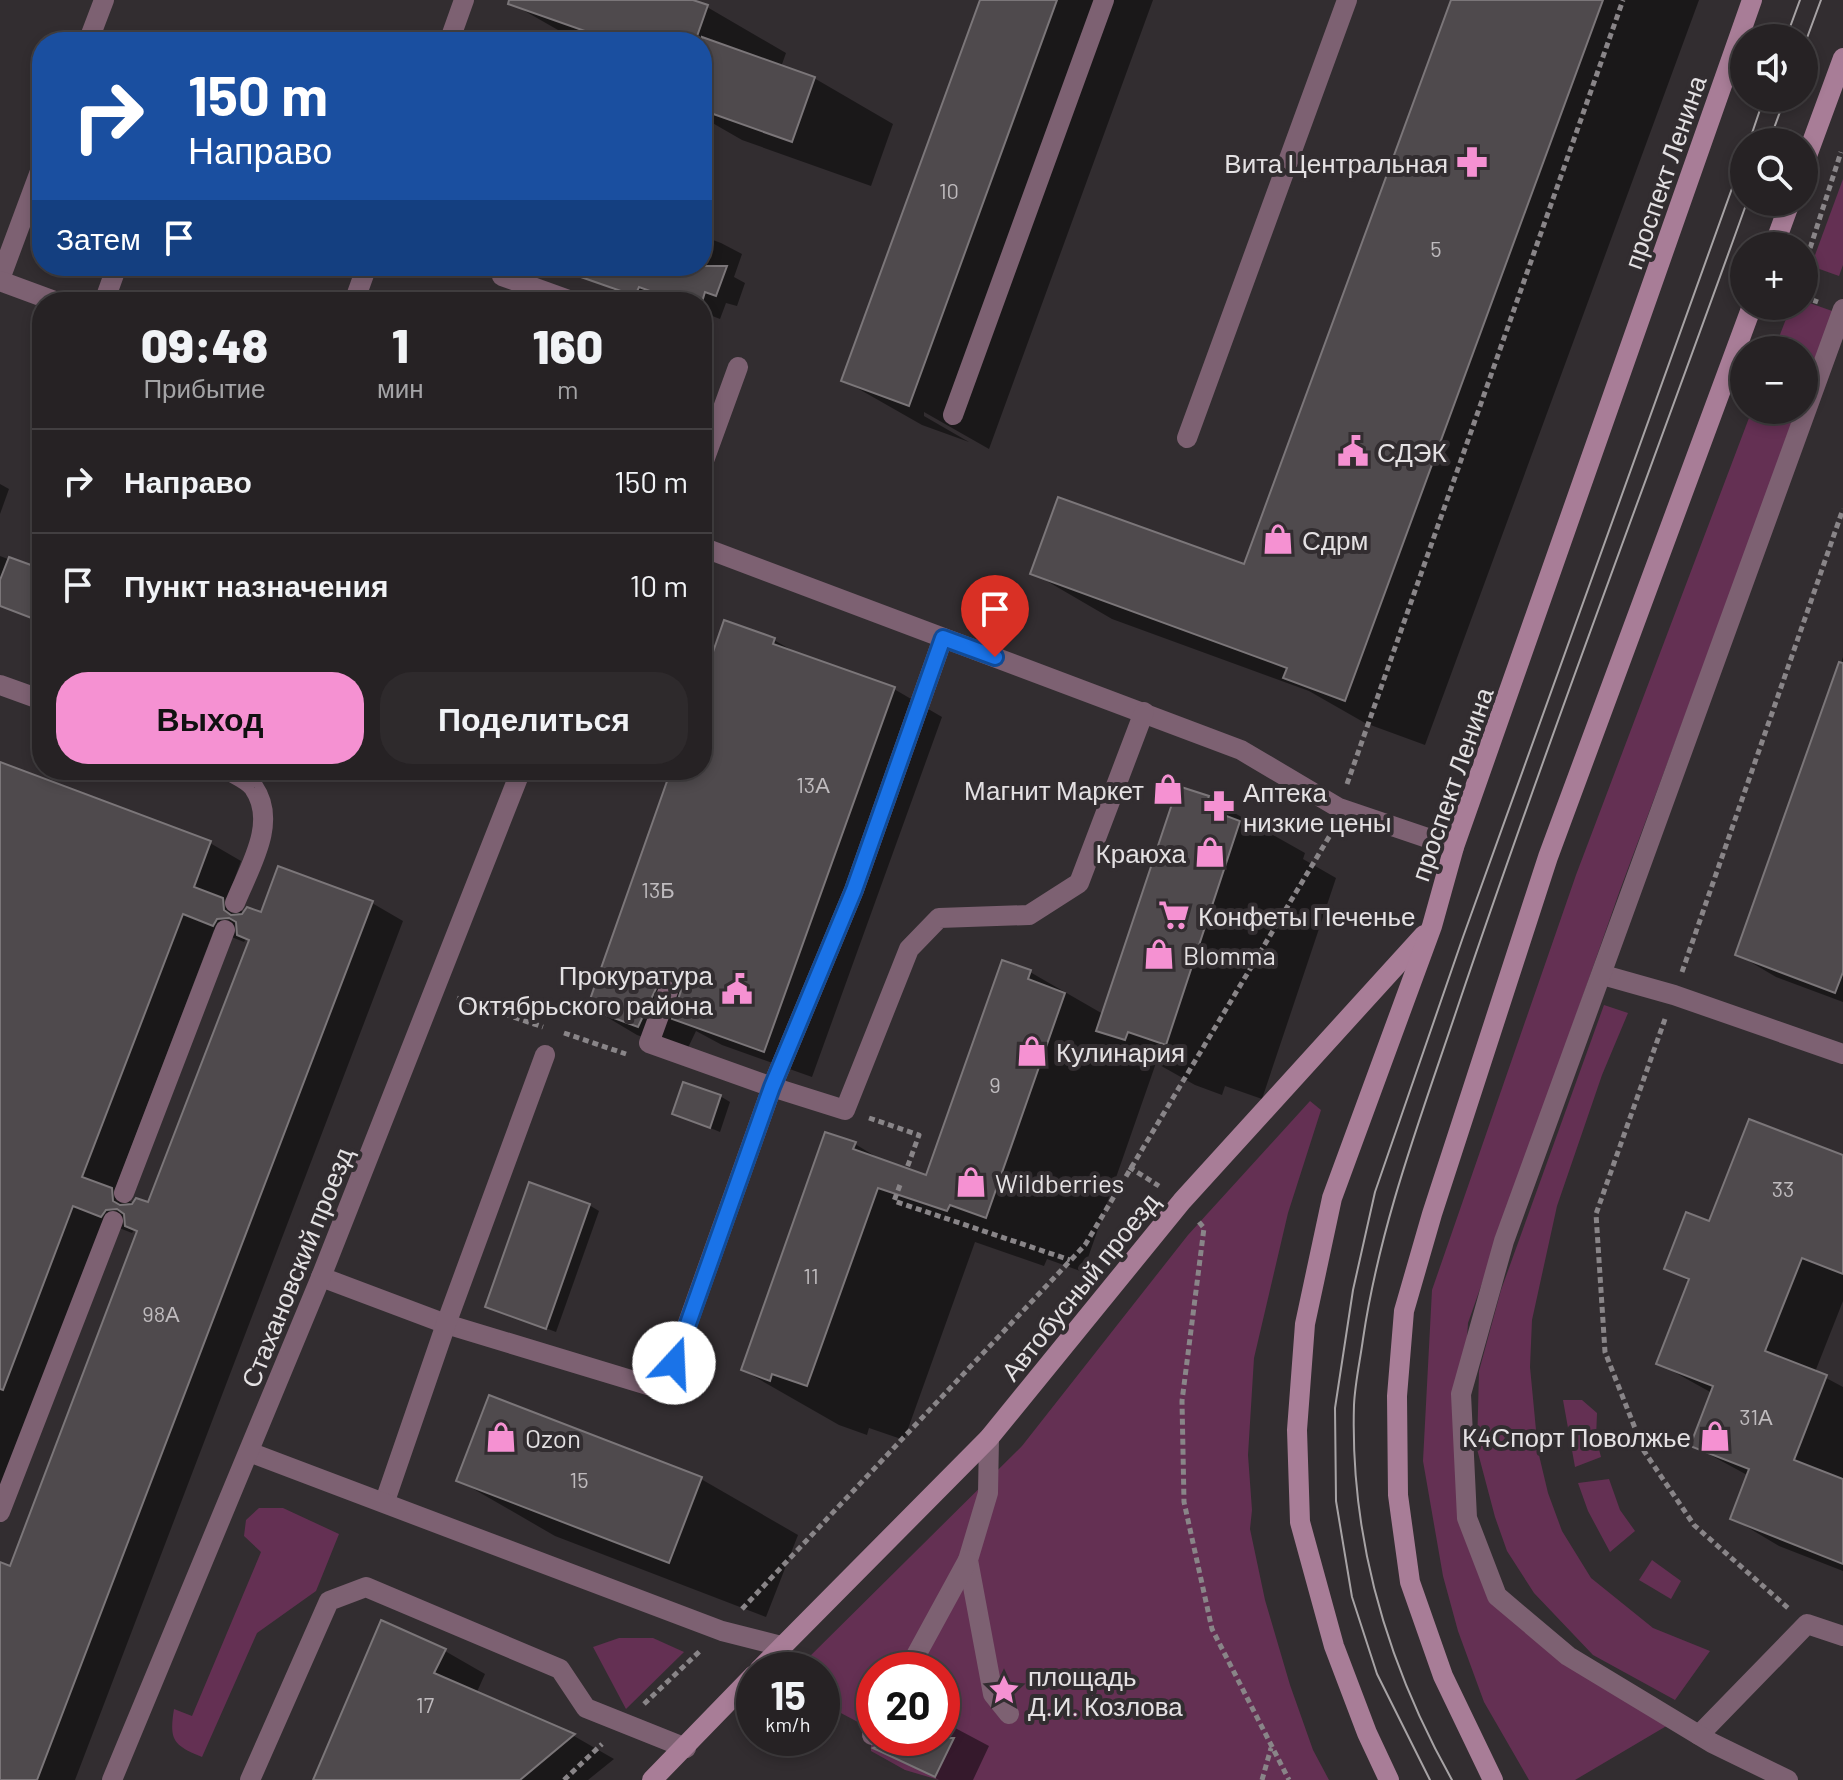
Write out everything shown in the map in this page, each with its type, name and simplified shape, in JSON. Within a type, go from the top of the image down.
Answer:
[{"type":"main road","name":"проспект Ленина","points":[[1389,1780],[1367,1733],[1334,1646],[1300,1522],[1297,1430],[1305,1324],[1332,1198],[1432,926],[1454,847],[1752,0]]},
{"type":"main road","points":[[1817,128],[1843,58]]},
{"type":"main road","points":[[1493,1780],[1443,1676],[1410,1582],[1398,1495],[1397,1396],[1404,1311],[1432,1214],[1548,857],[1747,320]]},
{"type":"main road","name":"Автобусный проезд","points":[[776,1652],[989,1438],[1182,1201],[1432,926]]},
{"type":"main road","points":[[652,1780],[736,1694]]},
{"type":"street","points":[[92,32],[104,0]]},
{"type":"street","points":[[453,32],[464,0]]},
{"type":"street","points":[[953,415],[1104,0]]},
{"type":"street","points":[[1187,438],[1347,0]]},
{"type":"street","points":[[32,193],[0,280],[32,292]]},
{"type":"street","points":[[502,276],[546,292]]},
{"type":"street","points":[[1788,1780],[1699,1735],[1568,1656],[1497,1596],[1467,1518],[1461,1394],[1504,1241],[1843,309]]},
{"type":"street","points":[[712,438],[738,367]]},
{"type":"street","points":[[712,551],[1241,750],[1339,808],[1454,847]]},
{"type":"street","points":[[321,1277],[446,1324],[664,1390],[772,1087],[854,890],[943,638]]},
{"type":"street","points":[[0,685],[32,696]]},
{"type":"street","points":[[668,991],[649,1043],[845,1110],[909,949],[939,918],[1029,915],[1079,883],[1144,712]]},
{"type":"street","points":[[235,903],[262,832],[265,810],[253,785],[245,780]]},
{"type":"street","name":"Стахановский проезд","points":[[112,1780],[321,1277],[517,780]]},
{"type":"street","points":[[124,1193],[225,930]]},
{"type":"street","points":[[1603,975],[1674,995],[1843,1054]]},
{"type":"street","points":[[385,1501],[545,1055]]},
{"type":"street","points":[[0,1512],[113,1221]]},
{"type":"street","points":[[918,1652],[968,1560],[988,1493],[989,1438]]},
{"type":"street","points":[[249,1452],[722,1631],[781,1646]]},
{"type":"street","points":[[968,1560],[993,1694],[1009,1714]]},
{"type":"street","points":[[250,1780],[329,1601],[366,1587],[560,1669],[586,1708],[686,1748]]},
{"type":"street","points":[[1699,1735],[1807,1624],[1843,1636]]},
{"type":"path","points":[[564,1780],[722,1631],[1085,1245],[1332,832],[1623,0]]},
{"type":"path","points":[[1815,232],[1843,148]]},
{"type":"path","points":[[1807,1624],[1694,1525],[1644,1451],[1605,1352],[1596,1214],[1843,509]]},
{"type":"path","points":[[845,1110],[919,1135],[907,1168]]},
{"type":"path","points":[[1129,1167],[1182,1201],[1204,1228],[1182,1401],[1184,1502],[1212,1629],[1289,1780]]},
{"type":"path","points":[[900,1185],[894,1201],[1070,1260]]},
{"type":"path","points":[[1262,1780],[1271,1747]]},
{"type":"shaded area","points":[[1843,179],[1843,265],[1839,276],[1818,268],[1818,247]]},
{"type":"shaded area","points":[[1818,306],[1835,312],[1818,359],[1818,336],[1779,336],[1786,320],[1818,320]]},
{"type":"shaded area","points":[[1747,424],[1794,424],[1620,890],[1468,1323],[1461,1431],[1477,1547],[1514,1606],[1563,1654],[1680,1718],[1575,1780],[1529,1780],[1484,1702],[1458,1631],[1443,1576],[1423,1461],[1432,1290],[1576,875]]},
{"type":"shaded area","points":[[1604,1005],[1628,1013],[1602,1075],[1557,1206],[1532,1320],[1530,1367],[1538,1451],[1548,1493],[1562,1531],[1591,1578],[1653,1628],[1710,1651],[1675,1700],[1593,1655],[1534,1593],[1507,1551],[1477,1449],[1479,1371],[1501,1290]]},
{"type":"shaded area","points":[[1310,1101],[1321,1110],[1288,1213],[1254,1358],[1248,1455],[1252,1510],[1250,1529],[1265,1600],[1313,1750],[1329,1780],[939,1780],[905,1770],[880,1756],[960,1756],[960,1652],[856,1652],[856,1721],[840,1713],[840,1652],[814,1652],[1022,1446],[1188,1235]]},
{"type":"shaded area","points":[[1563,1400],[1582,1400],[1597,1413],[1596,1438],[1601,1457],[1575,1467]]},
{"type":"shaded area","points":[[1609,1479],[1620,1510],[1635,1531],[1610,1552],[1588,1511],[1578,1483]]},
{"type":"shaded area","points":[[259,1508],[283,1508],[339,1534],[316,1591],[257,1633],[202,1757],[175,1740],[172,1728],[174,1709],[192,1716],[261,1552],[244,1536],[246,1520]]},
{"type":"shaded area","points":[[1652,1560],[1681,1581],[1671,1599],[1639,1580]]},
{"type":"shaded area","points":[[619,1638],[653,1638],[684,1652],[626,1709],[593,1647]]},
{"type":"building","points":[[509,0],[693,0],[708,5],[699,32],[588,32],[508,4]]},
{"type":"building","points":[[980,0],[1057,0],[909,406],[841,381]]},
{"type":"building","points":[[1451,0],[1603,0],[1345,701],[1283,678],[1287,668],[1030,574],[1058,497],[1244,564]]},
{"type":"building","points":[[712,41],[815,77],[792,142],[712,114]]},
{"type":"building","points":[[712,266],[727,266],[716,296],[712,292],[653,292],[639,287],[637,292],[624,292],[578,276],[712,276]]},
{"type":"building","points":[[9,557],[32,565],[32,618],[0,606],[0,580]]},
{"type":"building","points":[[724,620],[775,638],[773,644],[895,687],[764,1052],[672,1019],[681,990],[672,979],[659,982],[638,1027],[587,1008],[667,780],[712,780],[712,655]]},
{"type":"building","points":[[1839,662],[1843,663],[1843,972],[1835,993],[1735,955]]},
{"type":"building","points":[[0,762],[32,774],[32,780],[48,780],[211,841],[194,887],[223,898],[224,910],[231,915],[242,914],[247,907],[261,912],[278,866],[373,901],[37,1780],[0,1780],[0,1562],[10,1566],[137,1231],[125,1226],[124,1214],[117,1209],[106,1210],[101,1217],[73,1206],[3,1390],[0,1389]],"holes":[[[183,914],[213,926],[217,919],[229,918],[236,922],[237,935],[249,940],[148,1202],[136,1198],[132,1204],[120,1205],[113,1201],[112,1188],[82,1177]]]},
{"type":"building","points":[[1178,786],[1209,796],[1205,808],[1240,821],[1166,1045],[1128,1032],[1125,1040],[1096,1031]]},
{"type":"building","points":[[1002,960],[1031,970],[1028,979],[1065,993],[986,1218],[950,1205],[947,1211],[878,1188],[807,1386],[772,1374],[770,1381],[741,1370],[825,1132],[856,1142],[853,1149],[926,1175]]},
{"type":"building","points":[[683,1082],[721,1095],[710,1128],[672,1114]]},
{"type":"building","points":[[1749,1119],[1843,1155],[1843,1274],[1802,1258],[1765,1351],[1827,1375],[1794,1460],[1843,1479],[1843,1564],[1730,1519],[1749,1469],[1690,1446],[1713,1386],[1656,1364],[1689,1279],[1664,1269],[1686,1212],[1709,1221]]},
{"type":"building","points":[[529,1182],[590,1204],[546,1329],[485,1307]]},
{"type":"building","points":[[489,1395],[702,1477],[669,1563],[456,1481]]},
{"type":"building","points":[[381,1620],[446,1649],[434,1673],[575,1734],[520,1780],[313,1780]]},
{"type":"building","points":[[890,1756],[945,1756],[935,1777]]},
{"type":"tram line","points":[[1791,24],[1800,0]]},
{"type":"tram line","points":[[1812,24],[1821,0]]},
{"type":"tram line","points":[[1754,128],[1759,112]]},
{"type":"tram line","points":[[1774,128],[1780,112]]},
{"type":"tram line","points":[[1430,1780],[1377,1674],[1352,1597],[1336,1501],[1335,1408],[1353,1290],[1375,1192],[1463,937],[1730,194]]},
{"type":"tram line","points":[[1452,1780],[1429,1736],[1391,1646],[1366,1552],[1358,1504],[1354,1405],[1370,1296],[1404,1169],[1494,902],[1742,216]]},
{"type":"place","name":"Вита Центральная","points":[[1472,162]]},
{"type":"place","name":"СДЭК","points":[[1353,451]]},
{"type":"place","name":"Сдрм","points":[[1278,539]]},
{"type":"place","name":"Магнит Маркет","points":[[1168,789]]},
{"type":"place","name":"Аптека низкие цены","points":[[1219,806]]},
{"type":"place","name":"Краюха","points":[[1210,852]]},
{"type":"place","name":"Конфеты Печенье","points":[[1174,915]]},
{"type":"place","name":"Blomma","points":[[1159,954]]},
{"type":"place","name":"Прокуратура Октябрьского района","points":[[737,989]]},
{"type":"place","name":"Кулинария","points":[[1032,1051]]},
{"type":"place","name":"Wildberries","points":[[971,1182]]},
{"type":"place","name":"К4Спорт Поволжье","points":[[1715,1436]]},
{"type":"place","name":"Ozon","points":[[501,1437]]},
{"type":"place","name":"площадь Д.И. Козлова","points":[[1004,1690]]},
{"type":"route","points":[[674,1363],[772,1087],[854,890],[943,638],[995,657]]}]
